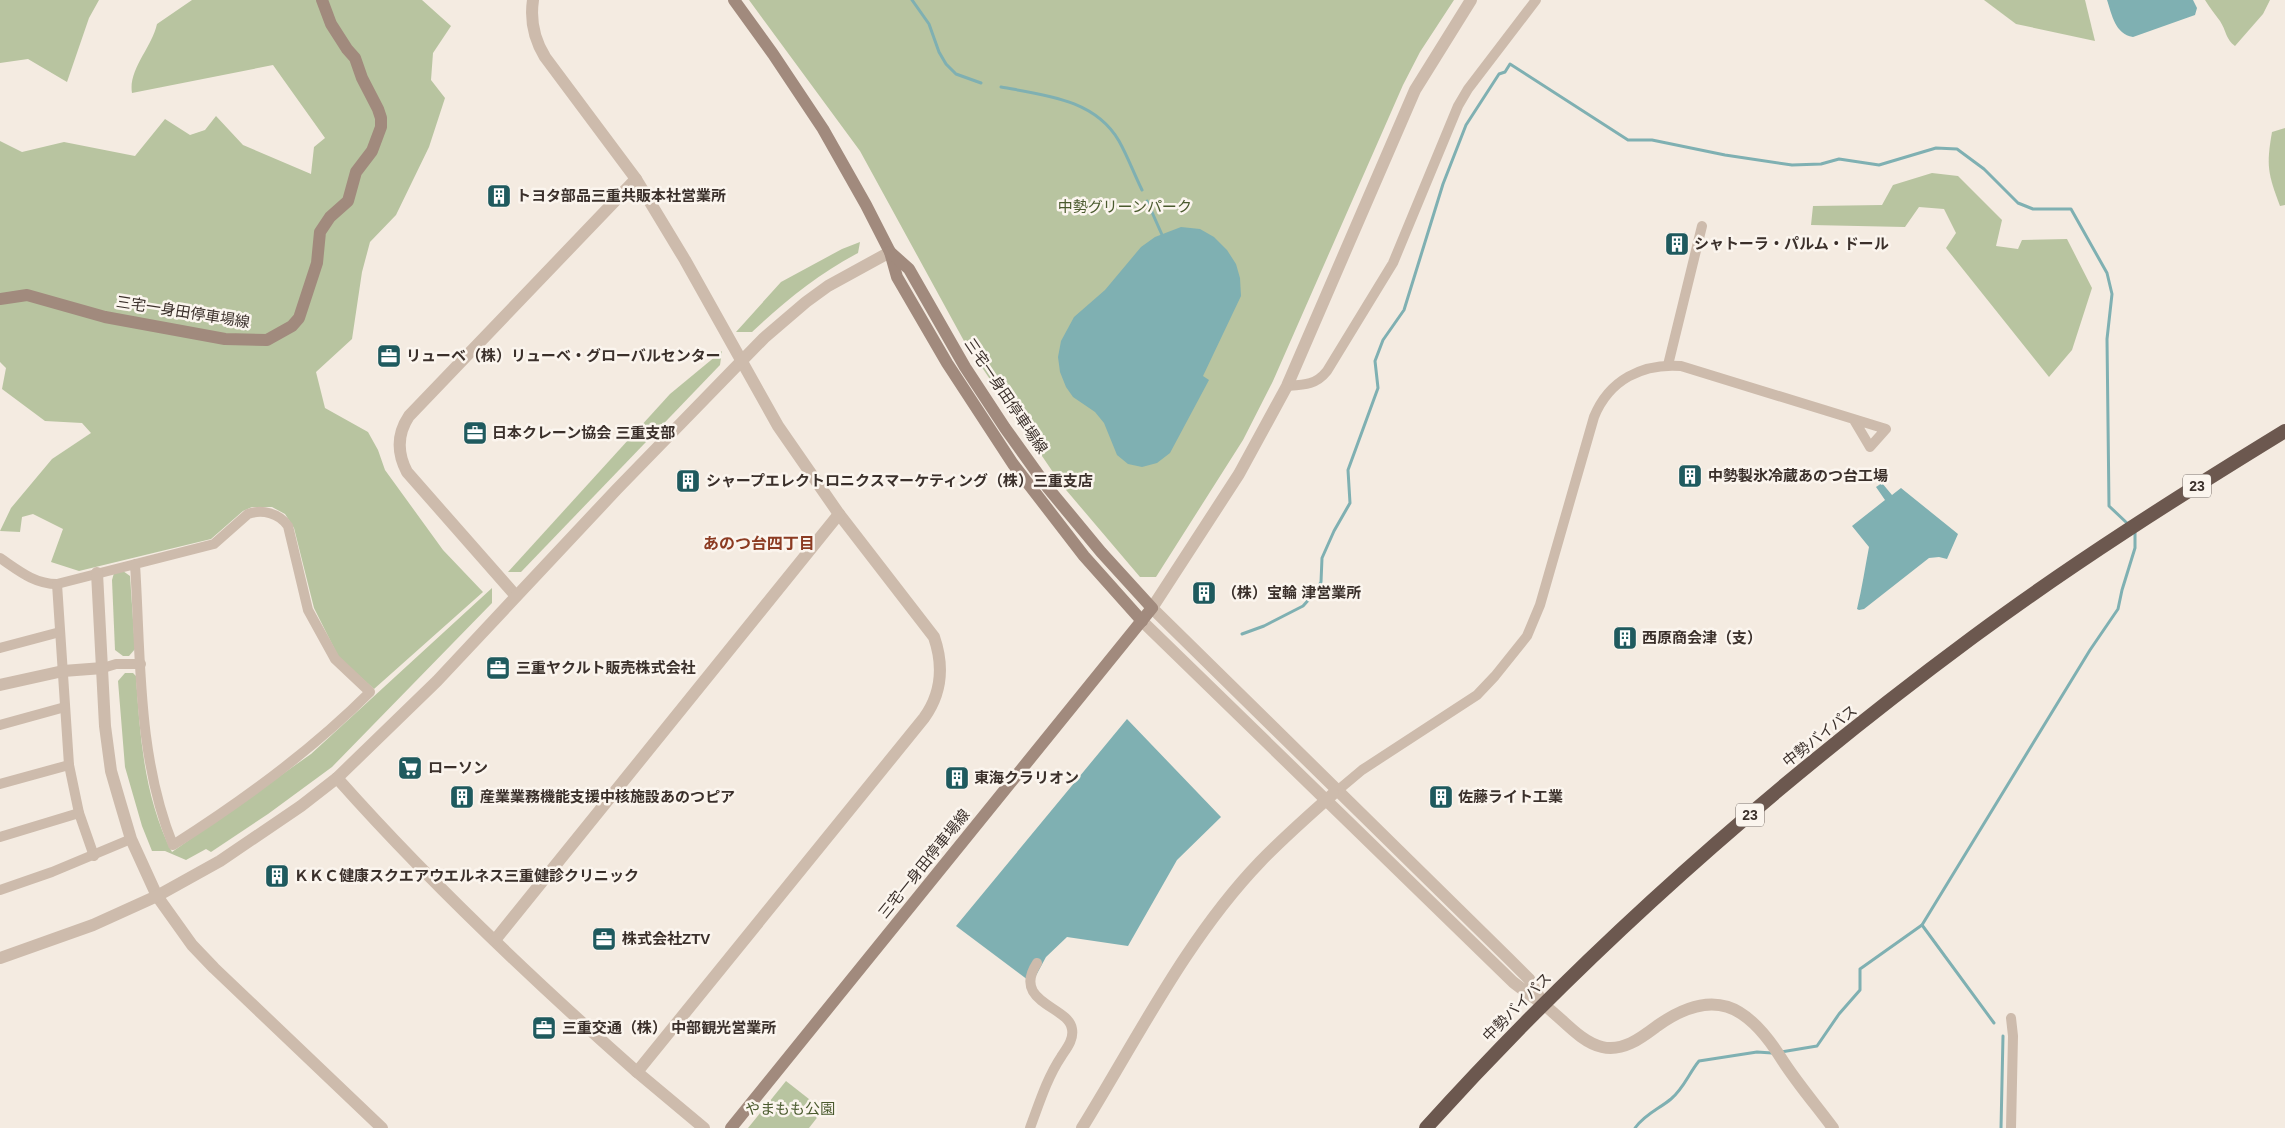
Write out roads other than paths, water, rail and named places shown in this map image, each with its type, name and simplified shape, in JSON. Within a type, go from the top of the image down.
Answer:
[{"type":"highway","name":"中勢バイパス","points":[[1426,1128],[1494,1053],[1543,1004],[1655,899],[1793,777],[1974,636],[2110,542],[2285,431]]},
{"type":"main road","name":"三宅一身田停車場線","points":[[0,299],[28,295],[105,317],[225,339],[267,340],[292,326],[300,318],[317,263],[320,232],[330,217],[348,200],[356,172],[372,151],[381,127],[378,109],[362,78],[355,58],[330,24],[322,0]]},
{"type":"main road","name":"三宅一身田停車場線","points":[[734,0],[823,129],[890,252],[897,277],[947,363],[1013,464],[1084,556],[1142,621]]},
{"type":"main road","name":"三宅一身田停車場線","points":[[731,1128],[1152,608],[1101,552],[1037,473],[965,367],[909,269],[890,252]]},
{"type":"street","points":[[533,0],[532,20],[541,50],[636,179],[685,260],[778,426],[839,514],[934,637],[939,652],[940,669],[935,701],[924,718],[637,1072]]},
{"type":"street","points":[[1471,0],[1415,90],[1287,386],[1239,474],[1152,608],[1509,959],[1529,980],[1543,1004]]},
{"type":"street","points":[[1287,386],[1310,384],[1322,378],[1327,372],[1393,263],[1458,106],[1468,89],[1536,0]]},
{"type":"street","points":[[516,596],[407,472],[400,452],[400,434],[409,416],[636,179]]},
{"type":"street","points":[[1668,365],[1702,226]]},
{"type":"street","points":[[0,958],[93,925],[157,896],[220,861],[301,806],[337,778],[437,681],[764,338],[806,302],[848,273],[890,252]]},
{"type":"street","points":[[1082,1128],[1168,986],[1208,926],[1260,862],[1326,800],[1362,770],[1477,694],[1507,662],[1529,631],[1540,605],[1599,406],[1612,388],[1625,378],[1645,368],[1668,365],[1690,368],[1854,420]]},
{"type":"street","points":[[2,563],[38,582],[57,584],[97,573],[214,544],[248,514],[254,512],[267,512],[280,517],[284,521],[290,533],[308,610],[335,659],[370,692],[310,747],[267,782],[173,845],[162,818],[148,754],[135,564]]},
{"type":"street","points":[[495,940],[839,514]]},
{"type":"street","points":[[97,573],[106,726],[111,771],[131,839],[157,896],[192,944],[214,968],[382,1128]]},
{"type":"street","points":[[57,584],[70,766],[79,813],[94,856]]},
{"type":"street","points":[[1142,621],[1513,982],[1591,1042],[1611,1048],[1629,1044],[1688,1008],[1702,1004],[1716,1005],[1741,1012],[1773,1043],[1781,1058],[1833,1128]]},
{"type":"street","points":[[0,648],[60,632]]},
{"type":"street","points":[[0,685],[63,671],[103,668],[116,664],[141,664]]},
{"type":"street","points":[[0,725],[65,707]]},
{"type":"street","points":[[0,784],[70,766]]},
{"type":"street","points":[[337,778],[392,839],[454,903],[637,1072],[704,1128]]},
{"type":"street","points":[[0,837],[79,813]]},
{"type":"street","points":[[0,890],[94,856],[131,839]]},
{"type":"street","points":[[1030,1128],[1049,1078],[1072,1036],[1072,1027],[1067,1020],[1034,993],[1031,978],[1037,963]]},
{"type":"street","points":[[2011,1018],[2013,1036],[2011,1128]]},
{"type":"water","points":[[2107,0],[2193,0],[2197,8],[2195,15],[2133,37],[2118,28]]},
{"type":"water","points":[[1181,227],[1200,229],[1214,237],[1227,250],[1236,264],[1240,278],[1241,296],[1203,376],[1209,380],[1170,453],[1157,463],[1142,467],[1128,464],[1117,455],[1104,423],[1095,412],[1073,397],[1066,387],[1060,372],[1058,357],[1061,341],[1074,317],[1105,290],[1141,247],[1155,237]]},
{"type":"water","points":[[1882,483],[1892,495],[1901,488],[1958,534],[1947,559],[1939,557],[1929,558],[1864,609],[1859,610],[1857,609],[1869,547],[1852,526],[1885,500],[1876,487]]},
{"type":"water","points":[[1127,719],[1221,817],[1177,860],[1128,946],[1067,937],[1046,957],[1032,983],[956,926]]},
{"type":"waterway","points":[[912,0],[929,24],[939,52],[946,64],[956,74],[981,83]]},
{"type":"waterway","points":[[1242,634],[1264,626],[1303,606],[1321,582],[1322,558],[1334,531],[1350,503],[1348,470],[1378,388],[1375,361],[1383,340],[1404,310],[1443,184],[1466,125],[1499,74],[1505,72],[1510,64],[1628,140],[1652,140],[1725,155],[1792,165],[1821,164],[1839,159],[1879,165],[1936,148],[1957,149],[1984,169],[2018,203],[2033,209],[2071,209],[2107,273],[2112,294],[2107,339],[2109,506],[2128,524]]},
{"type":"waterway","points":[[1001,87],[1067,101],[1096,116],[1109,127],[1119,141],[1142,190]]},
{"type":"waterway","points":[[1147,201],[1163,237]]},
{"type":"waterway","points":[[1781,1052],[1817,1046],[1839,1014],[1860,990],[1860,969],[1922,925],[2090,650],[2118,609],[2135,548],[2135,530]]},
{"type":"waterway","points":[[1922,925],[1994,1023]]},
{"type":"waterway","points":[[2001,1128],[2003,1036]]},
{"type":"waterway","points":[[1635,1128],[1643,1119],[1676,1095],[1699,1061],[1757,1052],[1772,1053]]},
{"type":"place","name":"トヨタ部品三重共販本社営業所","points":[[499,196]]},
{"type":"place","name":"シャトーラ・パルム・ドール","points":[[1677,244]]},
{"type":"place","name":"リューベ（株）リューベ・グローバルセンター","points":[[389,356]]},
{"type":"place","name":"日本クレーン協会 三重支部","points":[[475,433]]},
{"type":"place","name":"中勢製氷冷蔵あのつ台工場","points":[[1690,476]]},
{"type":"place","name":"シャープエレクトロニクスマーケティング（株）三重支店","points":[[688,481]]},
{"type":"place","name":"（株）宝輪 津営業所","points":[[1204,593]]},
{"type":"place","name":"西原商会津（支）","points":[[1625,638]]},
{"type":"place","name":"三重ヤクルト販売株式会社","points":[[498,668]]},
{"type":"place","name":"ローソン","points":[[410,768]]},
{"type":"place","name":"東海クラリオン","points":[[957,778]]},
{"type":"place","name":"産業業務機能支援中核施設あのつピア","points":[[462,797]]},
{"type":"place","name":"佐藤ライト工業","points":[[1441,797]]},
{"type":"place","name":"ＫＫＣ健康スクエアウエルネス三重健診クリニック","points":[[277,876]]},
{"type":"place","name":"株式会社ZTV","points":[[604,939]]},
{"type":"place","name":"三重交通（株） 中部観光営業所","points":[[544,1028]]},
{"type":"district","name":"あのつ台四丁目","points":[[759,543]]},
{"type":"park label","name":"中勢グリーンパーク","points":[[1125,207]]},
{"type":"park label","name":"やまもも公園","points":[[790,1109]]}]
